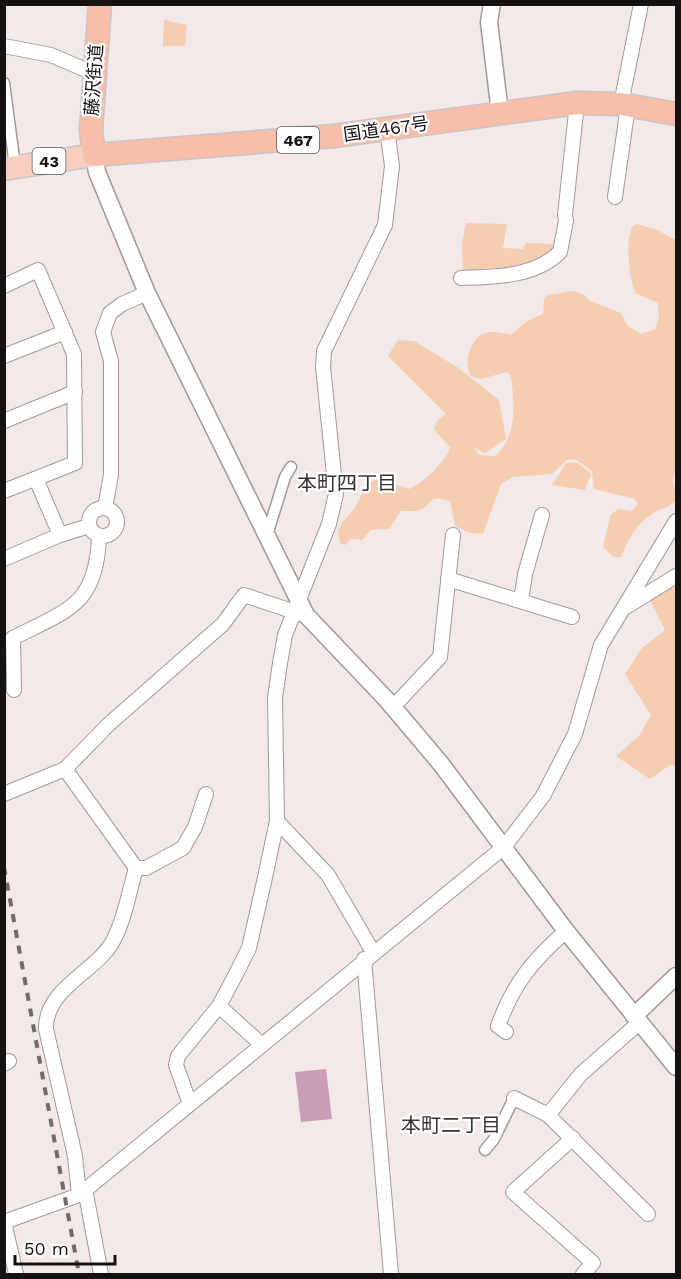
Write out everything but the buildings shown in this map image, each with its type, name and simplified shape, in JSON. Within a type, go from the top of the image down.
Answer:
[{"type":"highway","name":"藤沢街道","points":[[94,155],[91,130],[93,73],[100,4]]},
{"type":"highway","name":"国道467号","points":[[94,155],[266,143],[577,103],[625,105],[676,114]]},
{"type":"main road","name":"43","points":[[10,167],[94,155]]},
{"type":"street","points":[[492,4],[489,22],[500,113]]},
{"type":"street","points":[[615,197],[625,105],[641,4]]},
{"type":"street","points":[[4,46],[51,55],[93,73]]},
{"type":"street","points":[[4,83],[10,167]]},
{"type":"street","points":[[461,278],[503,275],[532,268],[560,252],[566,221],[577,103]]},
{"type":"street","points":[[190,1104],[176,1065],[178,1056],[219,1006],[249,948],[277,821],[275,698],[285,635],[299,609],[329,524],[336,494],[324,377],[324,351],[385,225],[392,166],[387,129]]},
{"type":"street","points":[[94,155],[97,172],[147,293],[267,536],[299,609],[393,707],[504,847],[566,931],[676,1067]]},
{"type":"street","points":[[4,286],[38,270],[65,332],[75,363],[75,463],[4,491]]},
{"type":"street","points":[[105,508],[111,475],[111,361],[103,332],[111,313],[122,304],[147,293]]},
{"type":"street","points":[[4,356],[65,332]]},
{"type":"street","points":[[4,421],[75,392]]},
{"type":"street","points":[[267,536],[285,477],[291,467]]},
{"type":"street","points":[[36,479],[60,536]]},
{"type":"street","points":[[4,559],[60,536],[94,531],[108,536],[117,525],[113,512],[105,508],[92,513],[94,531],[98,561],[88,590],[66,611],[9,636],[14,690]]},
{"type":"street","points":[[521,601],[525,574],[542,515]]},
{"type":"street","points":[[16,1275],[4,1222],[82,1192],[504,847],[543,796],[575,734],[601,645],[676,521]]},
{"type":"street","points":[[393,707],[440,657],[453,535]]},
{"type":"street","points":[[624,608],[676,576]]},
{"type":"street","points":[[448,579],[572,617]]},
{"type":"street","points":[[4,794],[65,769],[118,717],[223,624],[244,595],[299,609]]},
{"type":"street","points":[[65,769],[135,868]]},
{"type":"street","points":[[135,868],[146,868],[183,848],[195,827],[206,794]]},
{"type":"street","points":[[277,821],[328,875],[369,956],[391,1275]]},
{"type":"street","points":[[101,1275],[46,1029],[46,1017],[55,1000],[114,941],[135,868]]},
{"type":"street","points":[[506,1032],[498,1026],[520,978],[532,961],[566,931]]},
{"type":"street","points":[[549,1115],[581,1074],[637,1019],[676,976]]},
{"type":"street","points":[[219,1006],[262,1045]]},
{"type":"street","points":[[485,1150],[494,1139],[514,1098],[549,1115],[648,1214]]},
{"type":"street","points":[[573,1138],[513,1192],[593,1263],[583,1275]]},
{"type":"shaded area","points":[[164,20],[187,25],[185,46],[163,46]]},
{"type":"shaded area","points":[[466,223],[507,224],[503,248],[523,249],[526,243],[554,244],[558,249],[540,260],[499,268],[463,271],[462,244]]},
{"type":"shaded area","points":[[637,224],[657,230],[676,240],[676,463],[673,481],[676,499],[674,502],[642,522],[633,533],[621,557],[613,557],[603,547],[611,514],[619,509],[631,511],[638,504],[635,499],[594,489],[592,471],[575,459],[567,460],[552,474],[513,477],[501,484],[483,534],[469,533],[455,526],[450,501],[438,498],[418,511],[401,511],[389,529],[371,530],[362,540],[351,539],[345,545],[341,544],[339,528],[370,483],[379,479],[409,489],[433,471],[444,459],[450,447],[434,427],[446,414],[388,356],[398,340],[414,341],[457,367],[499,400],[506,439],[485,453],[474,448],[479,455],[495,456],[507,440],[511,430],[513,398],[511,377],[507,372],[481,379],[471,376],[468,360],[471,347],[483,334],[497,332],[511,335],[527,321],[543,314],[544,300],[547,295],[574,291],[584,295],[590,301],[621,313],[628,326],[641,334],[655,329],[659,317],[658,303],[635,293],[631,277],[629,243],[632,227]]},
{"type":"shaded area","points":[[566,463],[578,463],[591,474],[585,490],[552,485]]},
{"type":"shaded area","points":[[676,575],[676,765],[670,765],[650,779],[616,756],[639,736],[651,715],[625,674],[641,649],[665,630],[649,598]]},
{"type":"shaded area","points":[[326,1069],[332,1119],[301,1122],[295,1072]]},
{"type":"railway","points":[[4,867],[79,1274]]},
{"type":"district","name":"本町四丁目","points":[[347,483]]},
{"type":"district","name":"本町二丁目","points":[[451,1125]]}]
